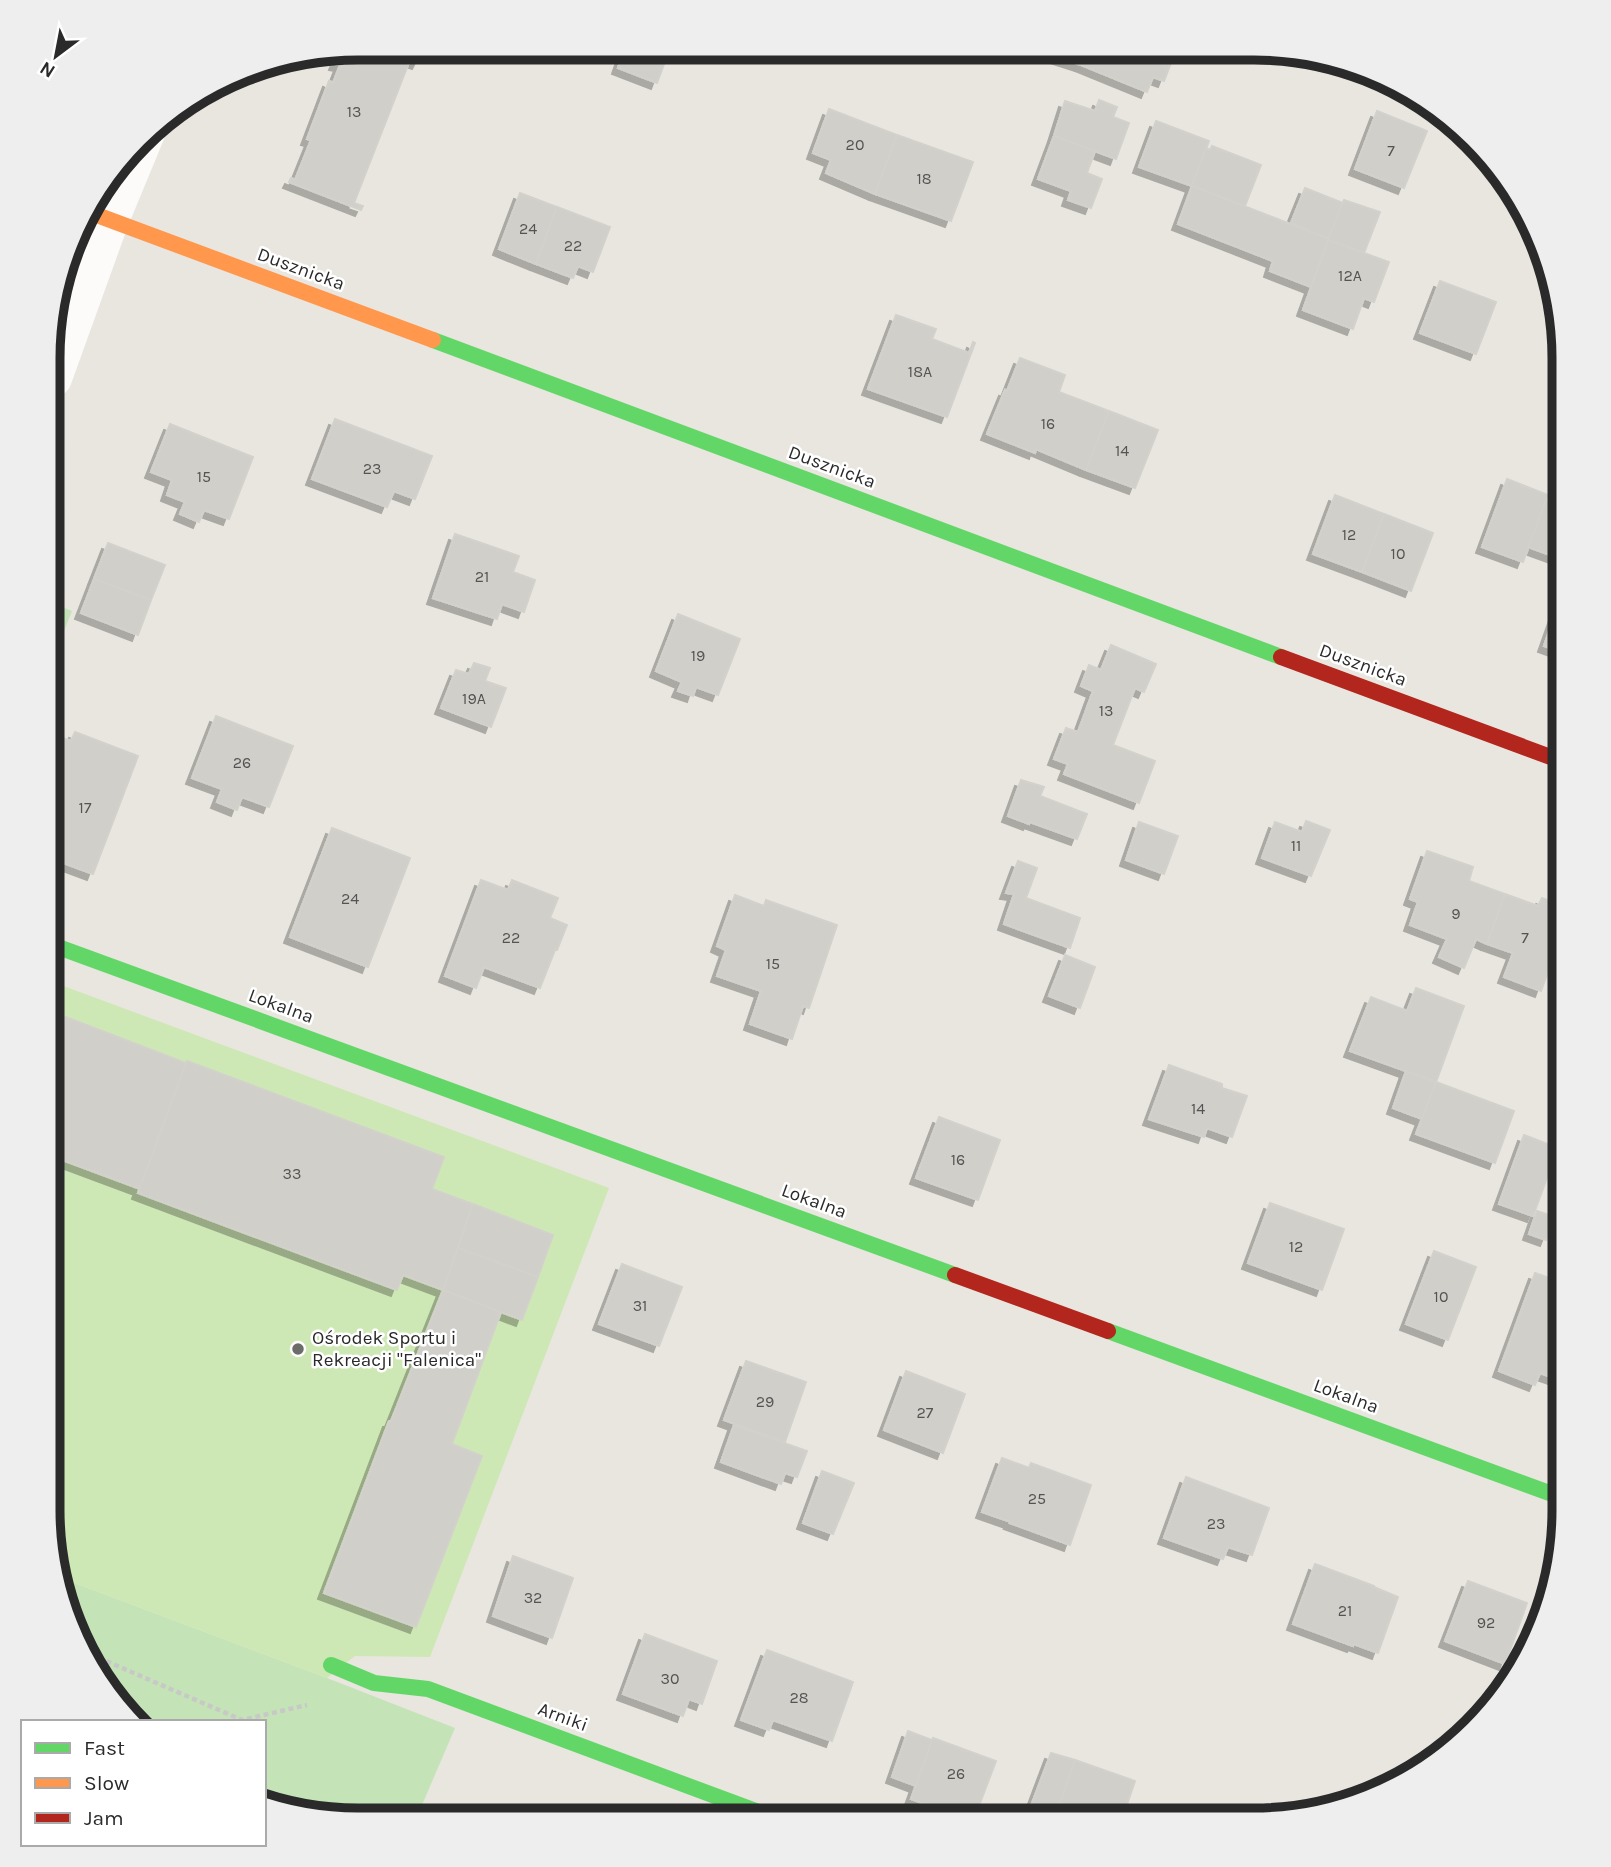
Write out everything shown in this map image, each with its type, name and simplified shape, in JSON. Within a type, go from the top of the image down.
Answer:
[{"type":"street","points":[[60,353],[98,216],[121,176]]},
{"type":"street","name":"Dusznicka","points":[[98,216],[1552,758]]},
{"type":"street","name":"Lokalna","points":[[60,948],[1552,1494]]},
{"type":"street","name":"Arniki","points":[[331,1665],[374,1683],[428,1689],[747,1808]]},
{"type":"path","points":[[99,1658],[242,1720],[309,1704]]},
{"type":"green space","points":[[60,606],[72,611],[60,641]]},
{"type":"green space","name":"Ośrodek Sportu i Rekreacji \"Falenica\"","points":[[60,985],[609,1188],[430,1657],[355,1656],[327,1678],[69,1581],[60,1529]]},
{"type":"green space","points":[[69,1581],[327,1678],[455,1728],[421,1808],[338,1807],[300,1802],[266,1793],[266,1720],[147,1720],[121,1691],[99,1658],[82,1623]]},
{"type":"building","points":[[338,60],[410,60],[354,203],[363,206],[361,210],[289,182],[291,178],[295,180],[311,140],[307,139],[329,81],[333,83],[340,65],[335,64]]},
{"type":"building","points":[[621,60],[666,60],[657,83],[618,68]]},
{"type":"building","points":[[1065,60],[1083,60],[1081,65]]},
{"type":"building","points":[[1083,60],[1172,60],[1164,81],[1153,77],[1147,92],[1081,65]]},
{"type":"building","points":[[1099,100],[1117,107],[1113,117],[1129,123],[1116,159],[1054,136],[1065,101],[1095,111]]},
{"type":"building","points":[[829,109],[897,135],[875,194],[826,173],[831,160],[813,153]]},
{"type":"building","points":[[1377,111],[1427,131],[1404,188],[1355,169]]},
{"type":"building","points":[[1156,121],[1209,141],[1192,186],[1139,167]]},
{"type":"building","points":[[897,135],[973,162],[951,221],[875,194]]},
{"type":"building","points":[[1054,136],[1095,151],[1087,173],[1102,179],[1091,208],[1068,200],[1071,191],[1038,179]]},
{"type":"building","points":[[1212,146],[1261,165],[1245,206],[1192,186],[1206,148],[1210,150]]},
{"type":"building","points":[[1192,186],[1329,239],[1311,287],[1270,271],[1273,261],[1178,224]]},
{"type":"building","points":[[1305,188],[1343,203],[1329,239],[1291,223]]},
{"type":"building","points":[[520,193],[557,207],[536,264],[499,249]]},
{"type":"building","points":[[1344,200],[1380,212],[1364,253],[1328,240]]},
{"type":"building","points":[[557,207],[610,227],[593,272],[578,266],[573,278],[536,264]]},
{"type":"building","points":[[1328,240],[1389,262],[1374,302],[1364,298],[1353,329],[1303,310]]},
{"type":"building","points":[[1440,281],[1496,302],[1476,354],[1420,333]]},
{"type":"building","points":[[896,315],[936,329],[932,339],[969,353],[973,342],[975,343],[947,417],[868,389]]},
{"type":"building","points":[[1020,358],[1065,375],[1059,392],[1109,411],[1086,470],[1036,449],[1035,453],[987,434]]},
{"type":"building","points":[[1109,411],[1158,430],[1135,488],[1086,470]]},
{"type":"building","points":[[335,419],[432,456],[415,499],[394,491],[387,507],[312,479]]},
{"type":"building","points":[[170,424],[253,457],[229,519],[204,510],[199,522],[180,514],[185,502],[167,495],[172,480],[151,472]]},
{"type":"building","points":[[1507,479],[1548,495],[1523,562],[1482,547]]},
{"type":"building","points":[[1335,495],[1384,514],[1362,572],[1313,554]]},
{"type":"building","points":[[1546,501],[1552,503],[1552,556],[1528,547]]},
{"type":"building","points":[[1384,514],[1433,533],[1411,591],[1362,572]]},
{"type":"building","points":[[455,534],[519,556],[513,572],[535,580],[524,612],[502,604],[497,619],[433,598]]},
{"type":"building","points":[[108,543],[165,565],[151,600],[94,579]]},
{"type":"building","points":[[94,579],[151,600],[138,635],[81,613]]},
{"type":"building","points":[[678,614],[740,639],[718,695],[696,687],[693,696],[678,691],[682,682],[656,671]]},
{"type":"building","points":[[1552,623],[1552,649],[1544,646]]},
{"type":"building","points":[[1111,645],[1156,664],[1144,692],[1135,688],[1113,745],[1155,761],[1139,803],[1064,774],[1068,764],[1054,759],[1066,728],[1078,732],[1093,691],[1081,686],[1089,665],[1101,670]]},
{"type":"building","points":[[474,663],[490,668],[485,681],[506,688],[491,727],[441,708],[456,670],[469,674]]},
{"type":"building","points":[[216,716],[293,746],[269,807],[242,797],[237,810],[217,802],[222,789],[192,778]]},
{"type":"building","points":[[75,732],[138,756],[93,874],[60,862],[60,737],[71,741]]},
{"type":"building","points":[[1021,780],[1044,787],[1040,796],[1087,814],[1077,839],[1008,816]]},
{"type":"building","points":[[1306,821],[1330,830],[1311,876],[1262,858],[1275,822],[1302,832]]},
{"type":"building","points":[[1139,822],[1178,836],[1164,874],[1126,860]]},
{"type":"building","points":[[332,828],[410,858],[368,967],[290,937]]},
{"type":"building","points":[[1427,851],[1473,867],[1469,881],[1505,894],[1487,944],[1476,939],[1464,968],[1439,957],[1447,939],[1410,925],[1418,902],[1410,899]]},
{"type":"building","points":[[1018,861],[1037,868],[1026,898],[1080,918],[1070,948],[1004,924],[1014,894],[1006,893]]},
{"type":"building","points":[[481,880],[508,890],[512,880],[558,898],[550,918],[567,925],[540,988],[484,967],[476,988],[445,976]]},
{"type":"building","points":[[1505,894],[1538,906],[1542,898],[1552,902],[1552,961],[1541,991],[1504,977],[1513,953],[1487,944]]},
{"type":"building","points":[[735,895],[764,906],[766,900],[837,925],[809,1008],[803,1006],[792,1039],[750,1024],[761,991],[717,976],[726,950],[717,946]]},
{"type":"building","points":[[1065,955],[1095,967],[1080,1008],[1049,996]]},
{"type":"building","points":[[1416,988],[1464,1006],[1436,1082],[1350,1051],[1371,997],[1407,1011]]},
{"type":"building","points":[[60,1015],[186,1063],[140,1189],[60,1159]]},
{"type":"building","points":[[187,1061],[444,1157],[432,1189],[473,1204],[443,1290],[403,1275],[397,1290],[138,1193]]},
{"type":"building","points":[[1169,1065],[1247,1096],[1232,1137],[1207,1128],[1204,1137],[1149,1119]]},
{"type":"building","points":[[1406,1071],[1436,1082],[1422,1119],[1393,1108]]},
{"type":"building","points":[[1436,1082],[1514,1111],[1495,1163],[1416,1134]]},
{"type":"building","points":[[939,1117],[1000,1140],[978,1200],[916,1178]]},
{"type":"building","points":[[1524,1135],[1552,1146],[1552,1164],[1533,1216],[1499,1204]]},
{"type":"building","points":[[1270,1203],[1344,1229],[1322,1290],[1248,1263]]},
{"type":"building","points":[[473,1204],[553,1235],[538,1277],[458,1248]]},
{"type":"building","points":[[1537,1211],[1552,1216],[1552,1225],[1546,1240],[1529,1234]]},
{"type":"building","points":[[458,1248],[538,1277],[522,1320],[443,1290]]},
{"type":"building","points":[[1434,1251],[1476,1267],[1448,1340],[1406,1324]]},
{"type":"building","points":[[622,1264],[682,1287],[659,1346],[599,1324]]},
{"type":"building","points":[[1535,1273],[1552,1279],[1552,1377],[1540,1373],[1535,1385],[1499,1371]]},
{"type":"building","points":[[443,1290],[501,1312],[452,1444],[482,1456],[416,1627],[324,1593],[389,1421]]},
{"type":"building","points":[[746,1361],[806,1382],[785,1442],[724,1420]]},
{"type":"building","points":[[906,1371],[965,1394],[943,1453],[884,1430]]},
{"type":"building","points":[[734,1425],[807,1451],[797,1477],[785,1473],[781,1484],[721,1462]]},
{"type":"building","points":[[1002,1458],[1029,1468],[1031,1463],[1091,1485],[1070,1545],[982,1512]]},
{"type":"building","points":[[822,1471],[854,1483],[833,1534],[803,1523]]},
{"type":"building","points":[[1186,1477],[1269,1508],[1252,1555],[1228,1547],[1223,1559],[1164,1538]]},
{"type":"building","points":[[513,1556],[573,1578],[552,1638],[493,1616]]},
{"type":"building","points":[[1315,1564],[1398,1597],[1378,1653],[1293,1624]]},
{"type":"building","points":[[1468,1581],[1527,1603],[1505,1664],[1445,1641]]},
{"type":"building","points":[[645,1634],[717,1661],[702,1704],[689,1699],[683,1716],[623,1694]]},
{"type":"building","points":[[767,1650],[853,1682],[832,1741],[773,1720],[769,1730],[741,1720]]},
{"type":"building","points":[[908,1731],[932,1740],[916,1786],[892,1777]]},
{"type":"building","points":[[933,1738],[996,1761],[978,1808],[935,1808],[911,1799]]},
{"type":"building","points":[[1051,1753],[1075,1760],[1058,1808],[1031,1806]]},
{"type":"building","points":[[1075,1760],[1135,1781],[1126,1808],[1059,1808]]},
{"type":"traffic: fast","points":[[433,340],[1281,657]]},
{"type":"traffic: fast","points":[[60,948],[955,1275]]},
{"type":"traffic: fast","points":[[1108,1331],[1552,1494]]},
{"type":"traffic: fast","points":[[331,1665],[374,1683],[428,1689],[747,1808]]},
{"type":"traffic: slow","points":[[96,215],[433,340]]},
{"type":"traffic: jam","points":[[1281,657],[1552,758]]},
{"type":"traffic: jam","points":[[955,1275],[1108,1331]]},
{"type":"place","name":"Ośrodek Sportu i Rekreacji \"Falenica\"","points":[[298,1349]]}]
